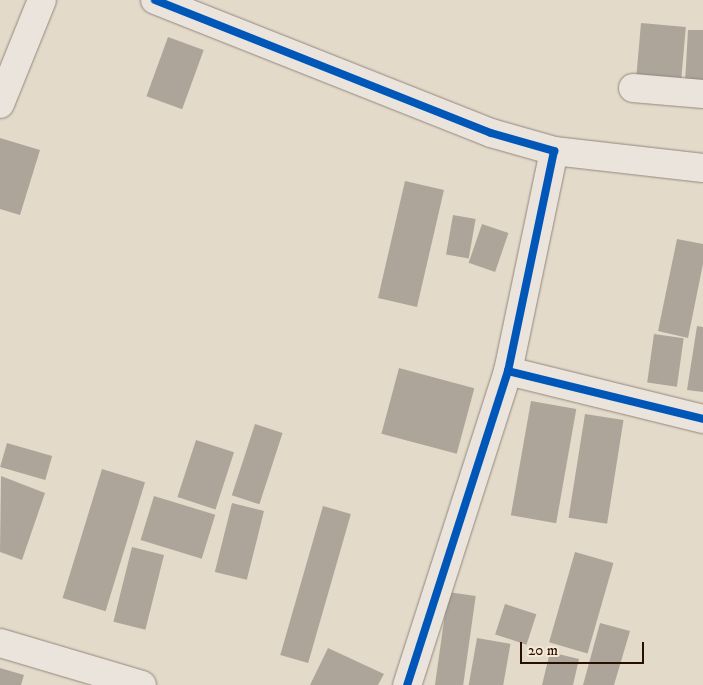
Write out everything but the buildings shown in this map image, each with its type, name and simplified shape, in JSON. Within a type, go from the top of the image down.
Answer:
[{"type":"street","points":[[0,104],[42,0]]},
{"type":"street","points":[[156,0],[491,133],[554,151],[703,168]]},
{"type":"street","points":[[633,88],[703,94]]},
{"type":"street","points":[[407,685],[508,371],[554,151]]},
{"type":"street","points":[[508,371],[703,419]]},
{"type":"street","points":[[0,643],[142,685]]},
{"type":"cycle path","points":[[155,0],[491,133],[554,151],[508,371],[407,685]]},
{"type":"cycle path","points":[[508,371],[703,419]]}]
